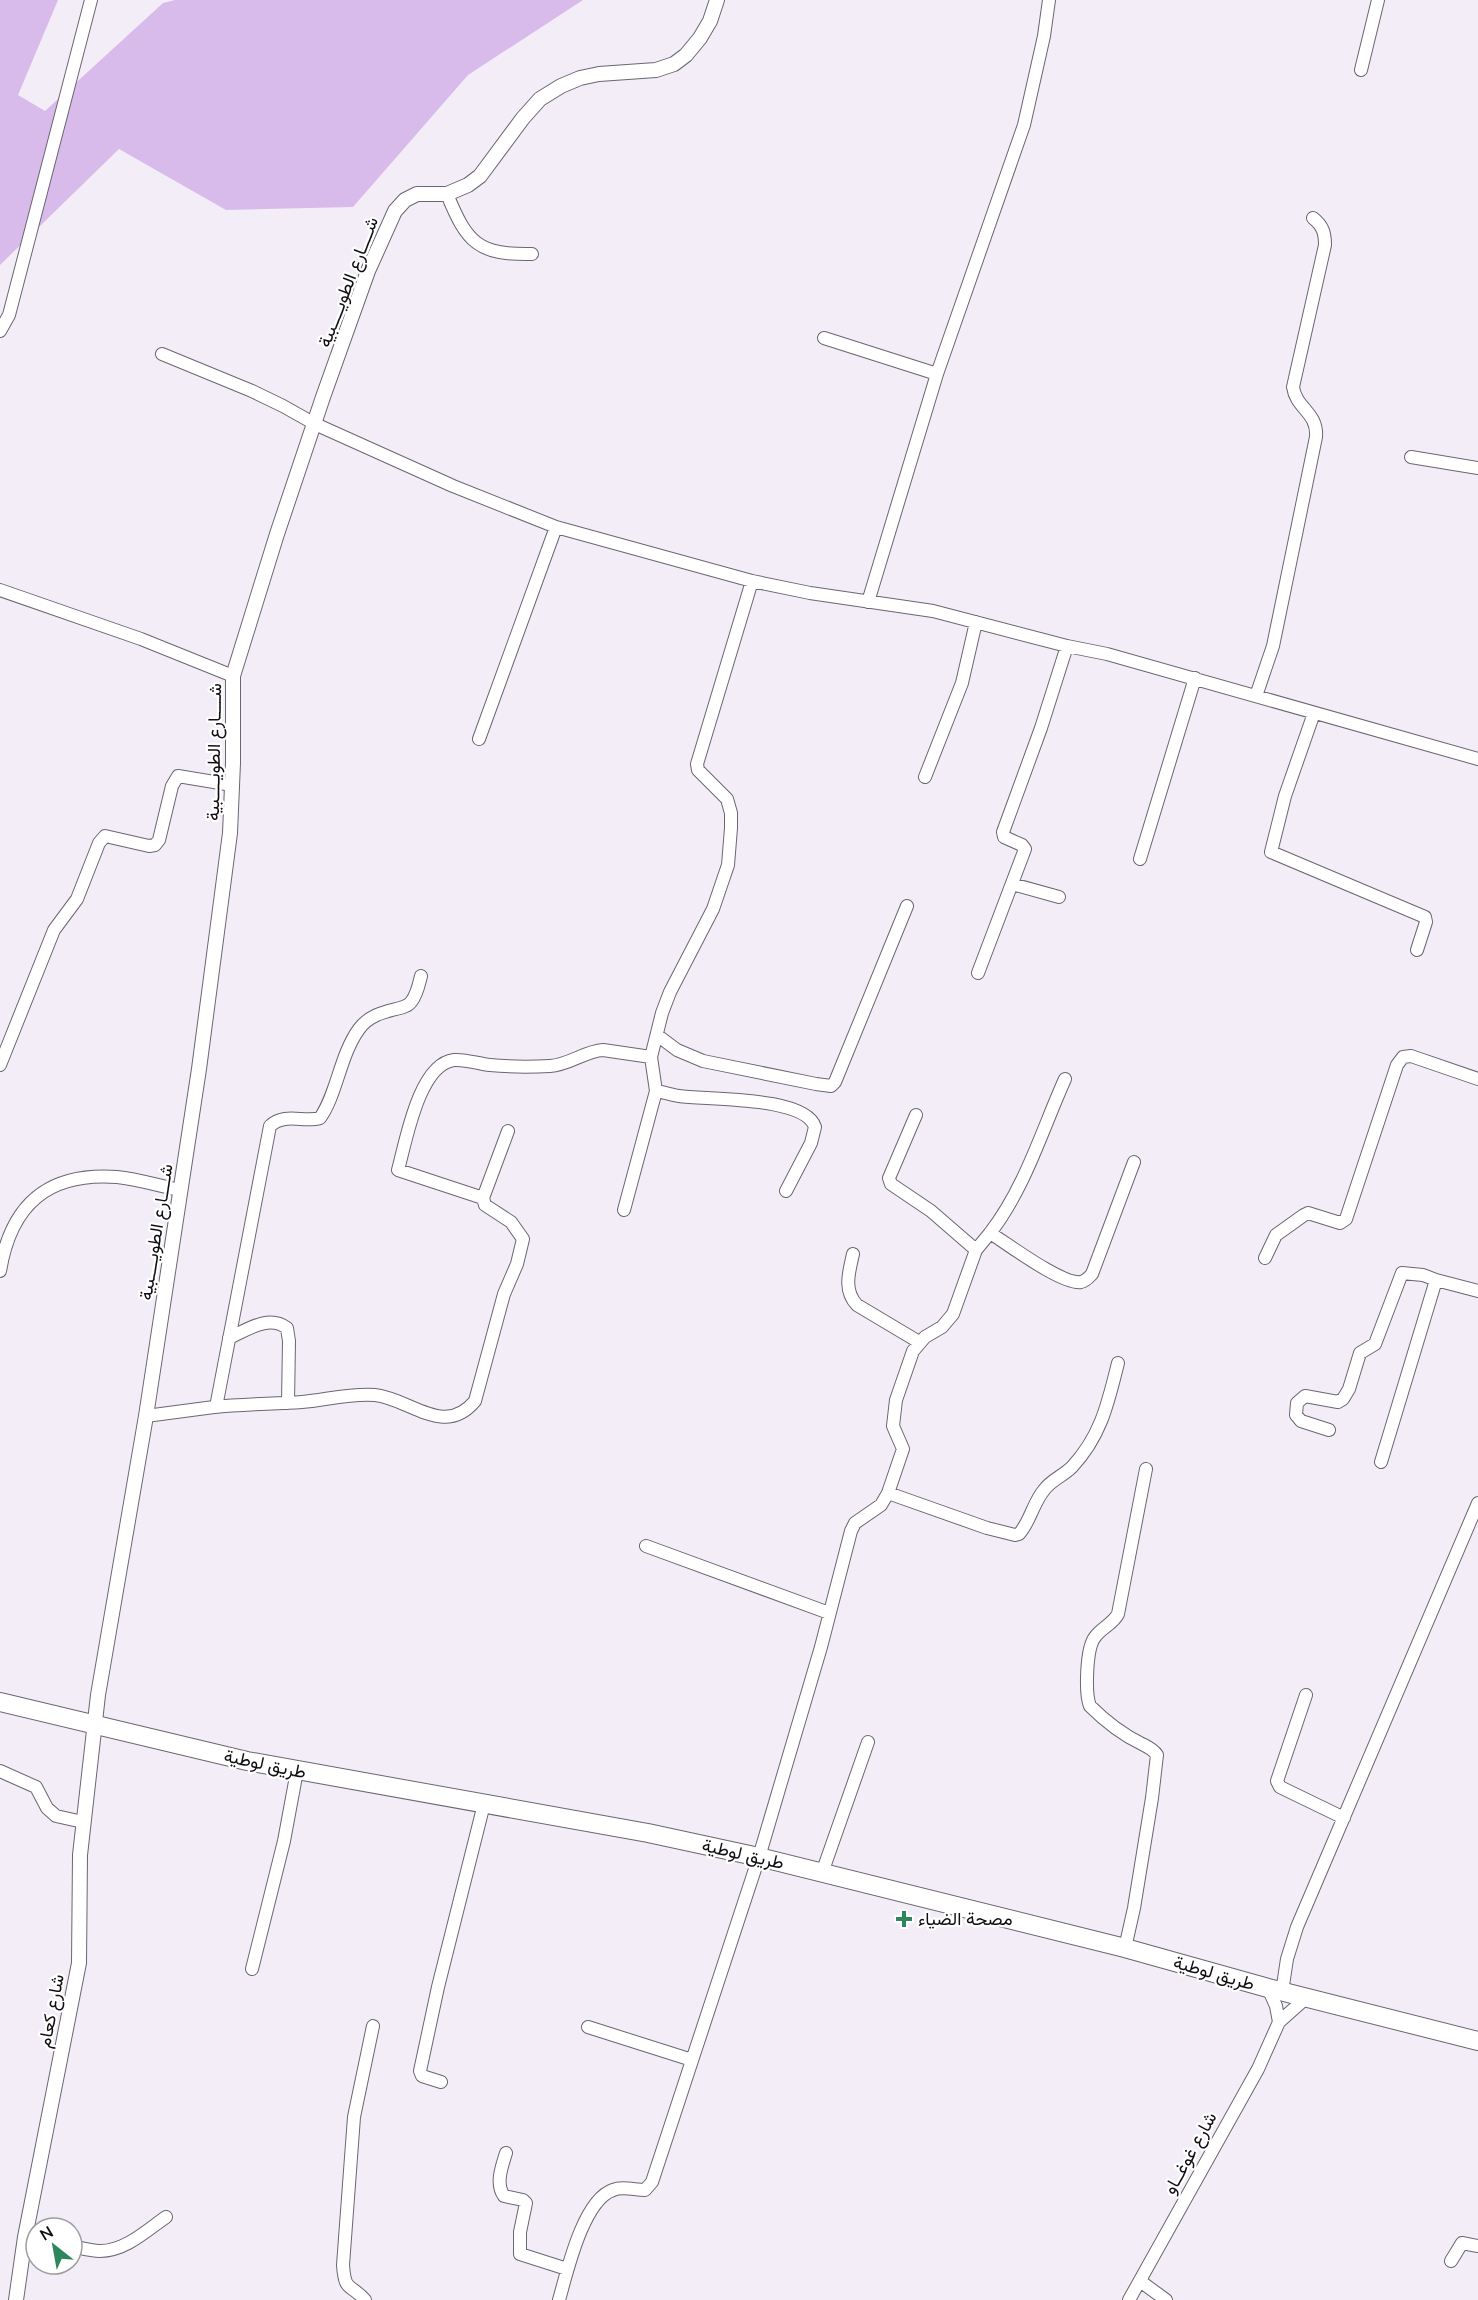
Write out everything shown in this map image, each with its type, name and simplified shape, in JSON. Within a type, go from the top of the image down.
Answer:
[{"type":"main road","name":"طريق لوطية","points":[[0,1702],[95,1726],[297,1771],[648,1833],[759,1857],[1125,1948],[1275,1990],[1478,2041]]},
{"type":"street","points":[[0,331],[9,315],[91,0]]},
{"type":"street","name":"شــــارع الطويــــبية","points":[[95,1726],[200,1069],[230,833],[233,676],[277,534],[368,271],[395,211],[405,200],[417,194],[447,194],[468,185],[480,176],[540,99],[561,86],[580,78],[599,74],[656,70],[674,64],[686,55],[700,38],[710,21],[717,0]]},
{"type":"street","points":[[868,602],[937,374],[1024,125],[1044,36],[1049,0]]},
{"type":"street","points":[[1361,70],[1378,0]]},
{"type":"street","points":[[447,194],[458,220],[475,242],[485,249],[504,254],[532,254]]},
{"type":"street","points":[[1256,696],[1273,646],[1316,437],[1315,422],[1296,398],[1293,387],[1325,245],[1325,233],[1320,223],[1313,218]]},
{"type":"street","points":[[824,338],[937,374]]},
{"type":"street","points":[[162,354],[283,406],[315,424],[453,486],[556,527],[752,581],[810,593],[933,611],[1067,646],[1107,654],[1478,759]]},
{"type":"street","points":[[1411,457],[1478,468]]},
{"type":"street","points":[[479,740],[556,527]]},
{"type":"street","points":[[624,1210],[656,1091],[651,1058],[670,992],[713,909],[729,865],[732,828],[727,799],[698,770],[697,764],[752,581]]},
{"type":"street","points":[[0,590],[141,639],[233,676]]},
{"type":"street","points":[[925,777],[962,683],[976,622]]},
{"type":"street","points":[[978,973],[1025,849],[1022,845],[1005,837],[1003,832],[1041,728],[1067,646]]},
{"type":"street","points":[[1140,859],[1195,678]]},
{"type":"street","points":[[1314,713],[1285,796],[1271,852],[1425,917],[1426,922],[1417,950]]},
{"type":"street","points":[[0,1065],[54,930],[77,899],[99,843],[105,836],[150,846],[155,845],[159,840],[172,786],[178,776],[232,785]]},
{"type":"street","points":[[1012,884],[1059,897]]},
{"type":"street","points":[[657,1035],[677,1050],[703,1061],[831,1086],[843,1063],[907,906]]},
{"type":"street","points":[[216,1407],[270,1126],[277,1121],[290,1118],[320,1118],[346,1053],[359,1028],[374,1015],[405,1007],[411,1003],[421,976]]},
{"type":"street","points":[[483,1198],[398,1170],[422,1088],[439,1066],[453,1060],[506,1067],[553,1066],[597,1050],[651,1058]]},
{"type":"street","points":[[1265,1258],[1276,1235],[1308,1213],[1340,1222],[1346,1219],[1397,1065],[1403,1057],[1411,1056],[1478,1079]]},
{"type":"street","points":[[559,2300],[567,2269],[581,2233],[600,2198],[615,2189],[645,2190],[651,2186],[759,1857],[855,1523],[881,1505],[888,1493],[903,1449],[893,1426],[896,1400],[913,1352],[919,1342],[942,1327],[953,1314],[976,1250],[1003,1216],[1025,1172],[1065,1079]]},
{"type":"street","points":[[656,1091],[678,1096],[764,1103],[799,1111],[810,1118],[815,1127],[811,1143],[786,1191]]},
{"type":"street","points":[[916,1115],[890,1178],[891,1184],[931,1211],[976,1250]]},
{"type":"street","points":[[146,1416],[216,1407],[374,1395],[391,1398],[420,1412],[449,1418],[460,1415],[475,1401],[504,1294],[517,1264],[523,1239],[511,1222],[485,1205],[483,1198],[508,1131]]},
{"type":"street","points":[[990,1233],[1029,1260],[1061,1277],[1079,1283],[1084,1281],[1092,1274],[1134,1162]]},
{"type":"street","points":[[0,1272],[2,1256],[23,1209],[38,1195],[54,1186],[73,1179],[118,1178],[180,1190]]},
{"type":"street","points":[[853,1254],[847,1282],[852,1299],[857,1305],[919,1342]]},
{"type":"street","points":[[1329,1430],[1299,1419],[1296,1415],[1298,1402],[1305,1396],[1338,1401],[1347,1394],[1360,1353],[1375,1344],[1402,1273],[1423,1275],[1478,1291]]},
{"type":"street","points":[[1381,1462],[1436,1280]]},
{"type":"street","points":[[229,1338],[268,1322],[279,1323],[287,1328],[290,1341],[288,1403]]},
{"type":"street","points":[[888,1493],[987,1528],[1019,1534],[1043,1491],[1071,1468],[1096,1435],[1105,1414],[1118,1363]]},
{"type":"street","points":[[1125,1948],[1143,1856],[1157,1755],[1153,1750],[1107,1723],[1090,1706],[1087,1675],[1091,1644],[1118,1614],[1146,1469]]},
{"type":"street","points":[[1279,2022],[1275,1990],[1297,1927],[1477,1509]]},
{"type":"street","points":[[646,1546],[829,1614]]},
{"type":"street","points":[[1306,1695],[1277,1781],[1280,1787],[1344,1818]]},
{"type":"street","name":"شارع كعام","points":[[35,2216],[79,1963],[83,1822],[95,1726]]},
{"type":"street","points":[[822,1873],[868,1742]]},
{"type":"street","points":[[0,1771],[36,1786],[47,1808],[57,1816],[83,1822]]},
{"type":"street","points":[[252,1969],[284,1841],[297,1771]]},
{"type":"street","points":[[441,2082],[422,2076],[420,2072],[438,1987],[484,1804]]},
{"type":"street","points":[[1279,2022],[1306,1998]]},
{"type":"street","name":"شارع غوغــاو","points":[[1129,2300],[1258,2069],[1279,2022]]},
{"type":"street","points":[[365,2300],[352,2291],[344,2281],[343,2265],[354,2117],[373,2026]]},
{"type":"street","points":[[588,2027],[692,2060]]},
{"type":"street","points":[[506,2153],[500,2178],[501,2191],[504,2196],[523,2200],[526,2204],[520,2232],[520,2253],[567,2269]]},
{"type":"street","points":[[84,2248],[99,2251],[117,2249],[166,2217]]},
{"type":"street","points":[[1451,2261],[1462,2243],[1478,2246]]},
{"type":"street","name":"شارع كعام","points":[[16,2300],[24,2267]]},
{"type":"street","points":[[1140,2281],[1166,2300]]},
{"type":"shaded area","points":[[0,0],[58,0],[18,95],[45,111],[163,3],[175,0],[583,0],[468,75],[353,207],[226,210],[119,149],[0,265]]},
{"type":"place","name":"مصحة الضياء","points":[[904,1919]]}]
